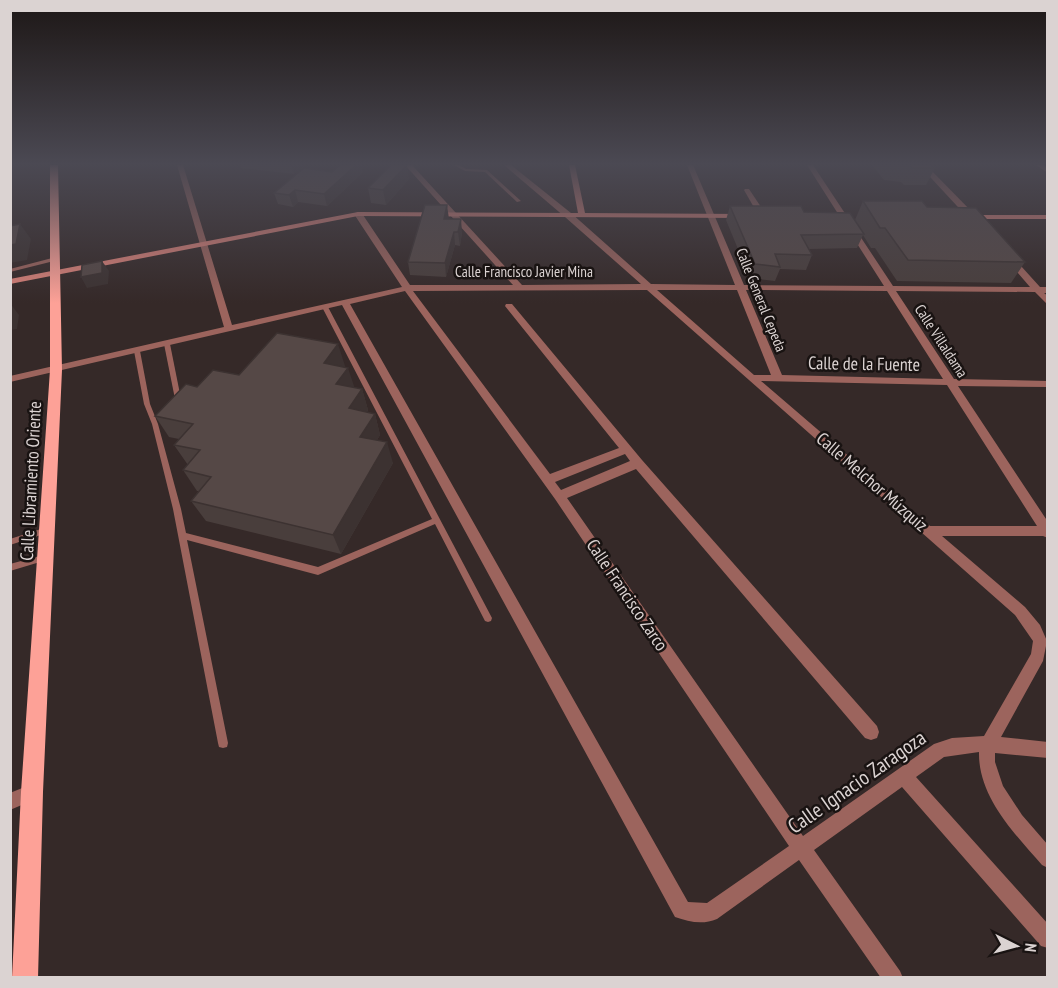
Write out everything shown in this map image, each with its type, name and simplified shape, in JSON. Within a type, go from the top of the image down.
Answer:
[{"type":"main road","name":"Calle Libramiento Oriente","points":[[25,978],[32,792],[57,370],[55,211]]},
{"type":"street","points":[[193,211],[229,328]]},
{"type":"street","name":"Calle Melchor Múzquiz","points":[[564,211],[1020,611],[1040,640],[1038,656],[987,746]]},
{"type":"street","name":"Calle General Cepeda","points":[[710,211],[778,379]]},
{"type":"street","points":[[760,211],[763,216]]},
{"type":"street","name":"Calle Villaldama","points":[[840,211],[1047,532]]},
{"type":"street","points":[[967,211],[980,225]]},
{"type":"street","points":[[454,213],[519,287]]},
{"type":"street","points":[[10,282],[56,266],[202,243],[358,214],[775,216]]},
{"type":"street","name":"Calle Francisco Zarco","points":[[358,214],[407,288],[559,496],[893,978]]},
{"type":"street","points":[[832,216],[855,216]]},
{"type":"street","points":[[961,217],[1047,217]]},
{"type":"street","points":[[1002,250],[1042,290],[1047,302]]},
{"type":"street","name":"Calle Francisco Javier Mina","points":[[10,379],[407,288],[648,286],[1042,290]]},
{"type":"street","name":"Calle Ignacio Zaragoza","points":[[345,302],[682,910],[692,913],[710,912],[940,750],[952,745],[1047,750]]},
{"type":"street","points":[[510,306],[638,463],[871,732]]},
{"type":"street","name":"Calle de la Fuente","points":[[752,378],[1047,384]]},
{"type":"street","points":[[546,480],[627,449]]},
{"type":"street","points":[[559,496],[638,463]]},
{"type":"street","points":[[930,531],[1047,532]]},
{"type":"street","points":[[987,746],[985,759],[997,792],[1014,819],[1047,859]]},
{"type":"street","points":[[904,776],[1047,939]]},
{"type":"street","points":[[10,802],[32,792]]},
{"type":"lane","points":[[10,271],[56,266]]},
{"type":"lane","points":[[325,307],[488,618]]},
{"type":"lane","points":[[167,344],[181,414]]},
{"type":"lane","points":[[137,351],[147,405],[155,424],[182,535],[223,743]]},
{"type":"lane","points":[[182,535],[318,571],[437,520]]},
{"type":"lane","points":[[10,542],[48,530]]},
{"type":"lane","points":[[10,568],[47,557]]},
{"type":"building","points":[[423,211],[446,211],[444,219],[461,219],[458,232],[454,232],[445,263],[408,262]]},
{"type":"building","points":[[732,211],[850,213],[864,234],[801,235],[812,255],[775,254],[780,267],[755,264]]},
{"type":"building","points":[[869,211],[979,211],[1025,262],[908,260],[885,228],[880,228]]},
{"type":"building","points":[[20,224],[16,244],[10,245],[10,226]]},
{"type":"building","points":[[102,261],[102,273],[81,277],[82,265]]},
{"type":"building","points":[[277,333],[338,344],[324,363],[348,368],[336,384],[362,389],[349,408],[375,414],[360,437],[387,442],[333,535],[191,501],[211,477],[183,470],[200,450],[174,445],[193,424],[155,416],[186,384],[197,387],[213,370],[239,375]]}]
